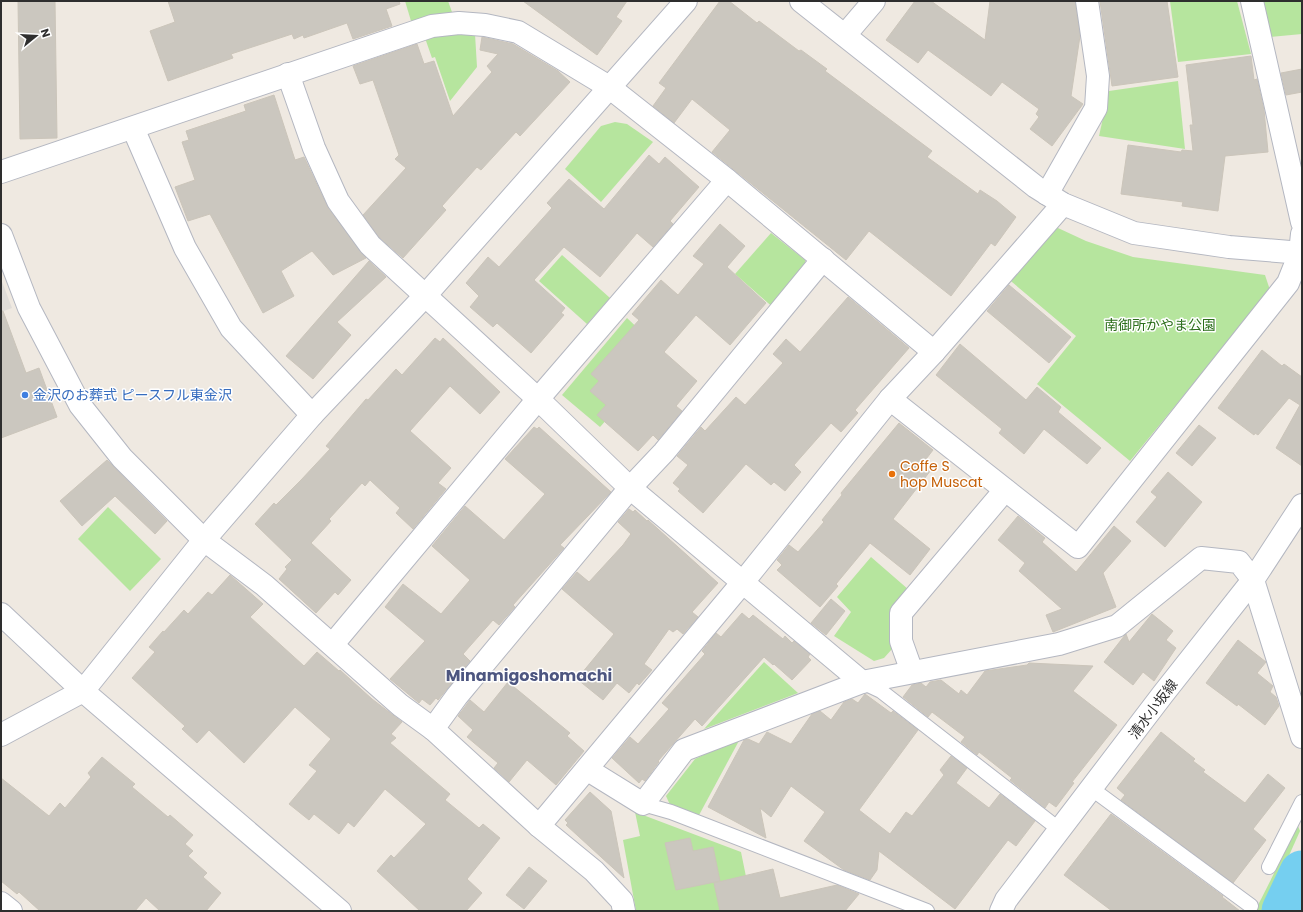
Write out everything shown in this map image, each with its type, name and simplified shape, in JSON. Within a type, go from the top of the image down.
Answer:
[{"type":"street","points":[[1,735],[83,691],[204,540],[312,415],[424,297],[609,86],[686,1]]},
{"type":"street","points":[[801,1],[1055,199],[1134,233],[1229,247],[1301,247],[1288,283],[1078,547],[890,399]]},
{"type":"street","points":[[845,35],[874,1]]},
{"type":"street","points":[[539,826],[588,770],[743,582],[890,399],[934,352],[1055,199],[1096,108],[1098,76],[1087,1]]},
{"type":"street","points":[[1252,1],[1302,222]]},
{"type":"street","points":[[1,172],[432,26],[459,23],[486,25],[518,32],[609,86],[727,180],[934,352]]},
{"type":"street","points":[[288,74],[314,148],[338,201],[370,245],[424,297],[538,399],[630,488],[862,682]]},
{"type":"street","points":[[133,128],[185,248],[231,328],[312,415]]},
{"type":"street","points":[[333,644],[538,399],[727,180]]},
{"type":"street","points":[[1,235],[29,308],[80,405],[122,458],[204,540],[264,585],[333,644],[400,705],[433,729],[539,826],[594,871],[622,901],[624,911]]},
{"type":"street","points":[[433,729],[457,696],[630,488],[664,452],[823,259]]},
{"type":"street","points":[[912,672],[901,641],[901,613],[1005,490]]},
{"type":"street","name":"清水小坂線","points":[[1001,911],[1006,900],[1163,694],[1254,580],[1302,505]]},
{"type":"street","points":[[588,770],[643,804],[684,750],[862,682],[1058,644],[1117,626],[1201,558],[1239,562],[1254,580],[1302,737]]},
{"type":"street","points":[[1,614],[83,691],[340,911]]},
{"type":"street","points":[[1,903],[11,911]]},
{"type":"lane","points":[[862,682],[882,691],[1060,830]]},
{"type":"lane","points":[[1092,789],[1251,906]]},
{"type":"lane","points":[[1269,867],[1302,802]]},
{"type":"lane","points":[[643,804],[670,812],[928,911]]},
{"type":"green space","points":[[405,1],[448,1],[452,12],[411,21]]},
{"type":"green space","points":[[1170,1],[1237,1],[1251,54],[1178,62]]},
{"type":"green space","points":[[1262,1],[1302,1],[1302,34],[1270,37]]},
{"type":"green space","points":[[446,33],[475,34],[477,67],[450,101],[435,57],[432,58],[425,38]]},
{"type":"green space","points":[[1178,81],[1185,149],[1099,136],[1109,91]]},
{"type":"green space","points":[[615,122],[627,124],[653,142],[601,202],[565,169],[601,126]]},
{"type":"green space","name":"南御所かやま公園","points":[[1058,228],[1086,241],[1133,257],[1265,275],[1270,290],[1130,461],[1037,384],[1076,336],[1006,277],[1044,230]]},
{"type":"green space","points":[[771,233],[805,260],[806,273],[776,310],[735,274]]},
{"type":"green space","points":[[562,255],[610,298],[587,324],[539,281]]},
{"type":"green space","points":[[627,318],[665,354],[600,427],[562,395]]},
{"type":"green space","points":[[108,507],[161,559],[130,591],[78,539]]},
{"type":"green space","points":[[871,557],[909,590],[890,618],[892,649],[884,658],[874,661],[834,636],[851,612],[837,597]]},
{"type":"green space","points":[[764,662],[798,693],[704,729]]},
{"type":"green space","points":[[741,737],[698,817],[671,807],[666,796],[695,759]]},
{"type":"green space","points":[[635,812],[741,852],[753,911],[636,911],[623,840],[640,836]]},
{"type":"green space","points":[[1298,826],[1300,831],[1264,911],[1255,911]]},
{"type":"shaded area","points":[[1,279],[12,308],[1,312]]},
{"type":"building","points":[[18,1],[55,1],[57,138],[20,139]]},
{"type":"building","points":[[168,1],[399,1],[400,4],[386,9],[392,26],[353,39],[347,23],[304,38],[303,35],[294,39],[292,34],[231,54],[233,58],[168,81],[150,31],[175,22]]},
{"type":"building","points":[[523,1],[627,1],[616,17],[622,21],[597,55]]},
{"type":"building","points":[[720,1],[729,1],[757,23],[759,21],[799,51],[801,50],[827,69],[825,71],[932,151],[927,157],[978,194],[980,190],[997,201],[1016,217],[995,246],[991,243],[951,296],[869,231],[846,260],[712,152],[730,130],[692,99],[674,123],[653,106],[666,88],[659,83]]},
{"type":"building","points":[[915,1],[931,1],[985,40],[990,1],[1075,1],[1080,36],[1071,96],[1083,104],[1052,146],[1030,129],[1039,117],[1036,114],[1039,109],[1002,82],[991,96],[928,50],[918,63],[886,40]]},
{"type":"building","points":[[1100,1],[1167,1],[1178,77],[1112,86]]},
{"type":"building","points":[[482,37],[513,44],[558,71],[570,82],[520,136],[516,132],[481,170],[477,167],[442,206],[446,210],[403,258],[379,237],[363,215],[406,168],[395,159],[399,155],[373,80],[360,84],[353,66],[417,44],[424,64],[434,61],[453,116],[492,72],[487,66],[498,54],[480,50]]},
{"type":"building","points":[[1251,56],[1254,80],[1257,79],[1264,110],[1268,152],[1225,156],[1218,211],[1182,206],[1183,202],[1121,194],[1128,145],[1181,152],[1182,150],[1193,151],[1190,125],[1193,125],[1186,65]]},
{"type":"building","points":[[1302,69],[1302,92],[1286,95],[1281,73]]},
{"type":"building","points":[[274,95],[295,160],[304,157],[328,208],[366,258],[333,275],[312,251],[281,271],[294,296],[263,313],[210,214],[188,221],[175,187],[195,180],[182,142],[189,140],[186,131],[246,111],[244,105]]},
{"type":"building","points":[[649,155],[659,164],[665,157],[699,187],[670,221],[673,224],[653,247],[637,233],[600,277],[564,247],[534,280],[565,308],[561,313],[564,315],[531,353],[497,323],[493,327],[470,307],[479,296],[466,283],[488,257],[499,267],[552,208],[547,203],[569,179],[604,209]]},
{"type":"building","points":[[720,224],[745,246],[727,267],[766,303],[730,345],[696,315],[664,352],[697,381],[676,406],[682,411],[658,440],[653,435],[638,451],[597,415],[606,405],[590,391],[599,381],[591,374],[639,320],[632,314],[661,280],[678,295],[704,264],[693,256]]},
{"type":"building","points":[[369,261],[386,277],[337,322],[351,335],[313,379],[286,356]]},
{"type":"building","points":[[1009,285],[1071,337],[1049,363],[987,311]]},
{"type":"building","points":[[848,297],[909,348],[855,410],[858,413],[841,432],[831,423],[794,465],[801,472],[785,491],[774,482],[771,485],[746,464],[703,513],[678,491],[680,489],[673,483],[688,465],[677,456],[701,427],[705,431],[736,397],[745,405],[783,363],[773,354],[786,339],[800,352]]},
{"type":"building","name":"金沢のお葬式 ピースフル東金沢","points":[[1,311],[3,311],[26,373],[39,368],[57,417],[1,438]]},
{"type":"building","points":[[435,338],[440,342],[443,338],[500,392],[480,414],[450,386],[410,431],[451,468],[438,483],[446,489],[413,529],[396,513],[400,508],[370,480],[365,486],[362,483],[329,519],[331,521],[311,543],[351,580],[338,595],[335,592],[316,613],[279,579],[287,569],[285,567],[292,560],[255,524],[274,503],[276,505],[301,480],[330,449],[326,446],[366,399],[368,400],[396,369],[402,375]]},
{"type":"building","points":[[960,344],[1026,400],[1037,387],[1061,407],[1058,412],[1101,448],[1087,464],[1044,429],[1024,454],[999,433],[1002,429],[936,375]]},
{"type":"building","points":[[1262,350],[1282,366],[1284,364],[1302,377],[1302,466],[1276,448],[1300,405],[1289,398],[1258,435],[1255,433],[1254,435],[1218,408]]},
{"type":"building","points":[[899,423],[933,450],[923,463],[931,470],[893,519],[930,549],[910,575],[870,543],[836,584],[838,586],[820,607],[777,570],[782,565],[777,560],[789,545],[798,552],[824,522],[822,520],[842,495],[841,493]]},
{"type":"building","points":[[1199,425],[1216,438],[1192,466],[1176,453]]},
{"type":"building","points":[[534,427],[537,429],[539,427],[611,492],[560,545],[564,548],[513,605],[515,607],[499,625],[493,620],[463,654],[470,661],[438,700],[436,698],[430,705],[422,699],[419,703],[390,679],[425,641],[385,607],[403,584],[441,614],[470,580],[432,546],[465,506],[504,540],[545,494],[505,459]]},
{"type":"building","points":[[107,460],[167,521],[155,534],[115,496],[82,526],[60,501]]},
{"type":"building","points":[[1168,472],[1202,502],[1165,547],[1136,522],[1157,497],[1151,492]]},
{"type":"building","points":[[629,509],[633,512],[635,510],[647,521],[648,520],[718,583],[692,612],[698,617],[683,634],[677,629],[673,632],[669,629],[644,664],[652,670],[639,685],[637,683],[629,693],[617,683],[603,700],[577,679],[614,634],[562,589],[577,572],[589,582],[623,545],[631,534],[618,522]]},
{"type":"building","points":[[1018,516],[1045,538],[1042,542],[1076,572],[1114,526],[1131,541],[1103,573],[1116,607],[1053,632],[1046,615],[1062,609],[1019,571],[1025,563],[998,540]]},
{"type":"building","points":[[230,575],[263,604],[250,617],[304,666],[317,652],[339,671],[340,670],[372,699],[402,722],[391,734],[396,738],[390,743],[450,794],[445,800],[479,828],[483,824],[500,838],[467,879],[482,893],[466,911],[420,911],[377,871],[391,855],[394,858],[426,824],[385,789],[354,827],[348,822],[339,834],[314,814],[309,820],[289,804],[317,771],[309,765],[331,739],[295,707],[244,763],[209,730],[197,743],[182,729],[185,726],[132,678],[155,652],[149,647],[163,631],[164,632],[184,610],[188,614],[208,592],[212,595]]},
{"type":"building","points":[[831,599],[845,611],[826,635],[811,623]]},
{"type":"building","points":[[742,613],[749,619],[753,615],[783,639],[785,636],[792,643],[794,641],[810,654],[808,657],[811,660],[792,680],[764,657],[702,726],[695,719],[658,761],[659,762],[645,781],[642,779],[639,783],[612,758],[630,737],[638,744],[669,709],[662,703],[705,654],[702,651],[716,633],[721,637]]},
{"type":"building","points":[[1152,614],[1173,631],[1166,640],[1176,648],[1154,681],[1143,672],[1133,685],[1104,662],[1126,634],[1129,642]]},
{"type":"building","points":[[1238,640],[1266,662],[1257,673],[1273,686],[1270,692],[1276,697],[1279,706],[1265,725],[1238,704],[1237,706],[1206,683]]},
{"type":"building","points":[[1029,663],[1093,666],[1073,691],[1117,725],[1072,782],[1074,783],[1056,807],[1049,802],[1045,808],[1010,780],[1012,778],[979,752],[977,755],[961,742],[965,737],[932,712],[928,717],[903,697],[912,685],[921,683],[926,687],[930,682],[941,680],[959,694],[961,690],[967,695],[985,671],[1027,665]]},
{"type":"building","points":[[508,682],[570,733],[567,736],[584,751],[556,785],[527,760],[509,782],[494,768],[498,763],[467,737],[473,730],[458,716],[470,700],[484,712]]},
{"type":"building","points":[[865,694],[891,713],[893,711],[918,730],[859,810],[890,834],[906,812],[912,816],[944,775],[940,770],[951,756],[967,768],[956,783],[989,808],[1000,794],[1035,821],[1016,846],[1008,840],[955,909],[879,851],[877,870],[870,880],[844,870],[804,841],[825,812],[791,786],[771,817],[760,808],[766,838],[708,807],[744,740],[748,739],[759,744],[767,732],[791,744],[812,714],[820,711],[831,720],[844,702],[852,699],[858,703]]},
{"type":"building","points":[[1161,732],[1195,759],[1193,761],[1205,770],[1203,772],[1245,803],[1268,774],[1285,788],[1253,829],[1266,840],[1233,883],[1121,800],[1125,795],[1117,788]]},
{"type":"building","points":[[102,757],[135,784],[132,787],[168,817],[170,815],[193,835],[185,844],[193,851],[188,856],[207,873],[203,877],[221,893],[206,911],[160,911],[146,898],[135,911],[40,911],[19,892],[17,894],[1,881],[1,778],[49,816],[60,803],[65,808],[91,777],[88,773]]},
{"type":"building","points":[[590,792],[611,811],[624,878],[566,825],[568,823],[565,820]]},
{"type":"building","points":[[1111,814],[1223,896],[1222,897],[1240,911],[1112,911],[1064,875]]},
{"type":"building","points":[[690,838],[693,851],[713,847],[720,881],[676,890],[665,843]]},
{"type":"building","points":[[529,867],[547,881],[524,909],[506,895]]},
{"type":"building","points":[[773,869],[780,898],[837,885],[859,894],[845,911],[720,911],[714,883]]},
{"type":"waterway","points":[[1284,911],[1302,873]]},
{"type":"place","name":"金沢のお葬式 ピースフル東金沢","points":[[25,395]]},
{"type":"place","name":"Coffe S hop Muscat","points":[[892,474]]},
{"type":"district","name":"Minamigoshomachi","points":[[529,675]]}]
